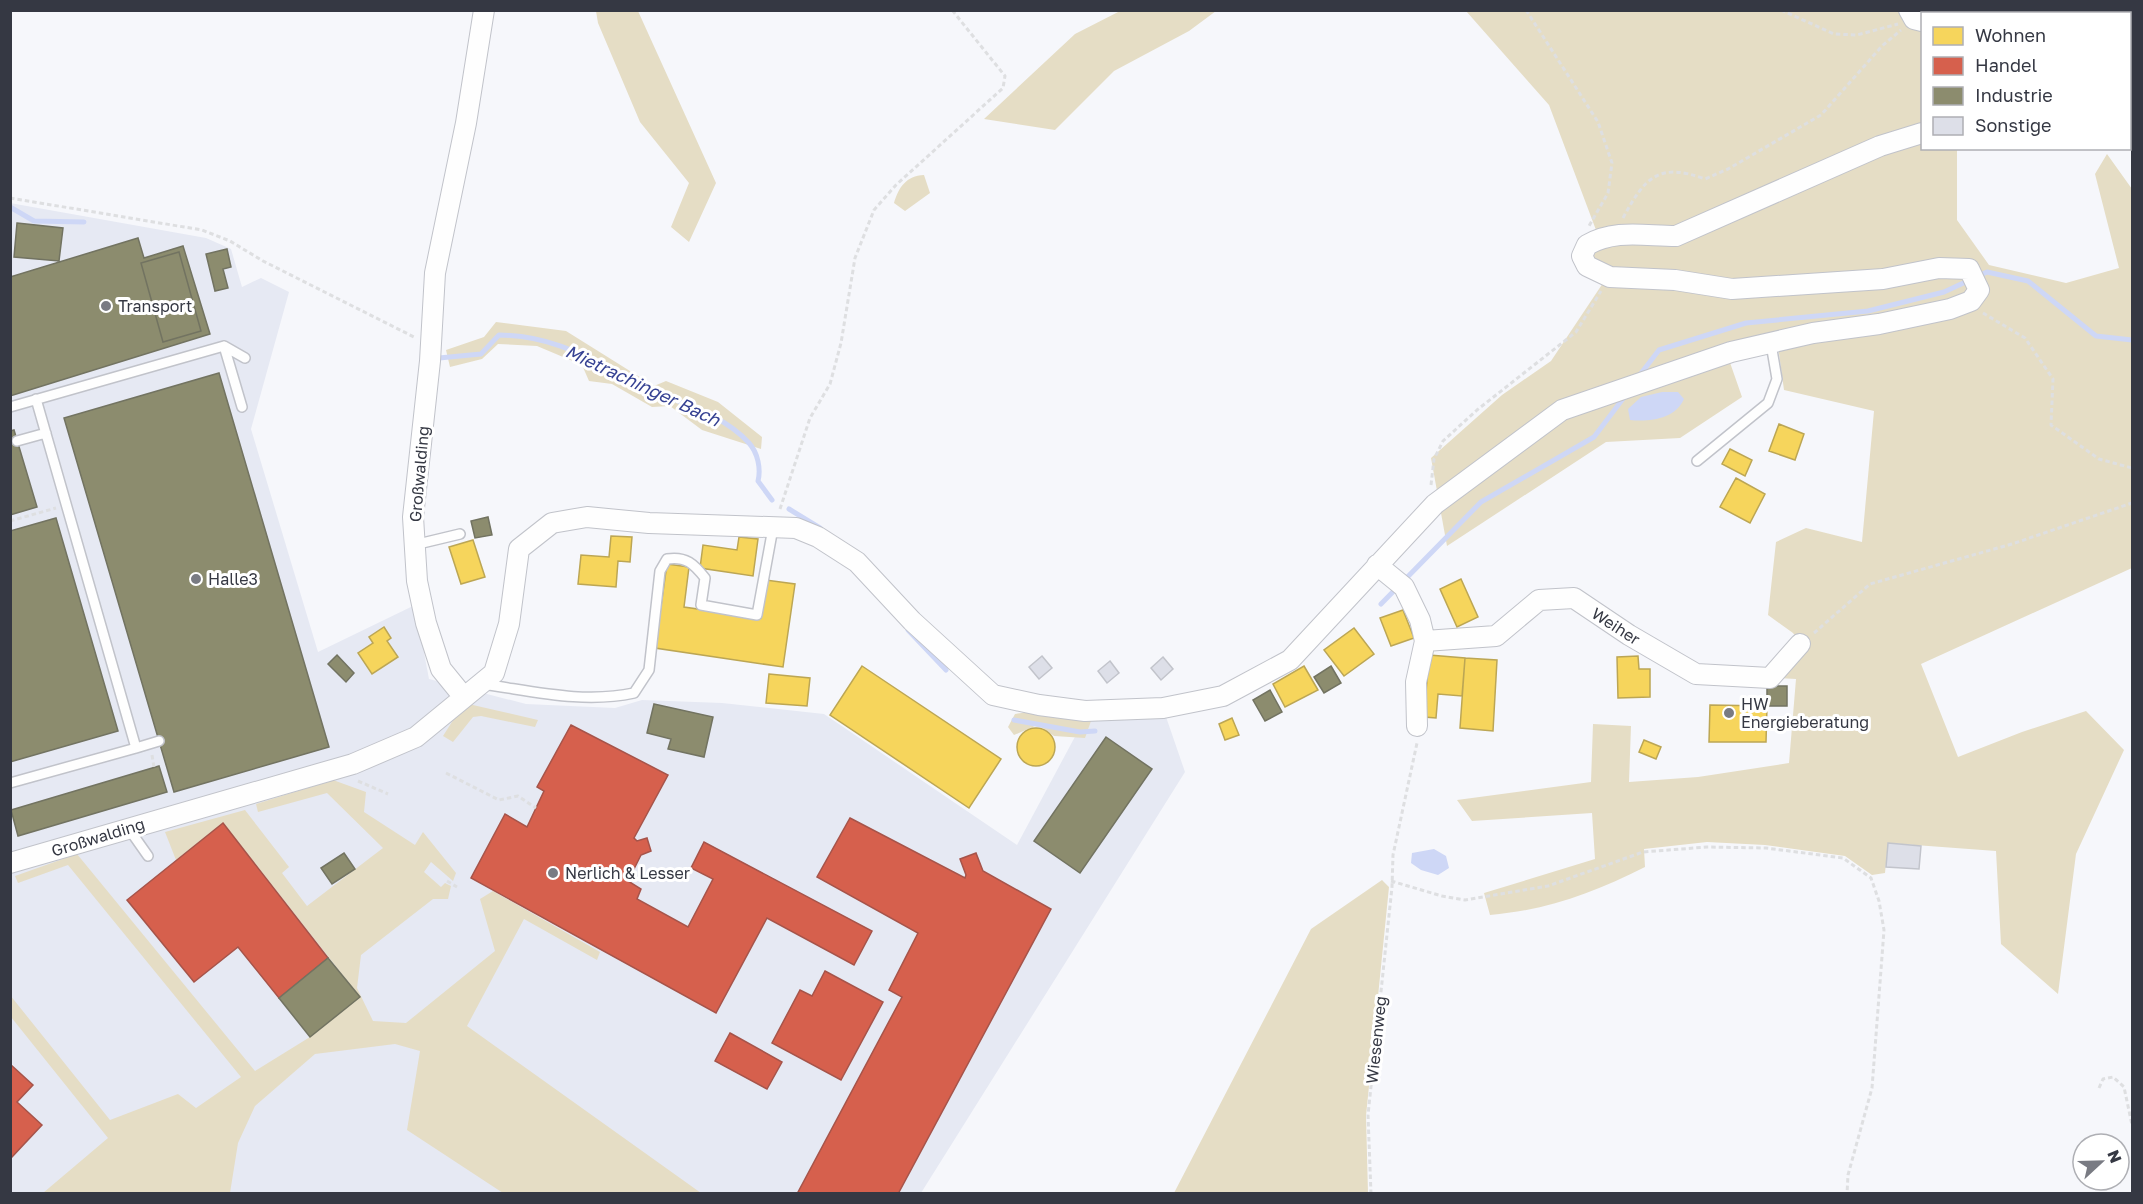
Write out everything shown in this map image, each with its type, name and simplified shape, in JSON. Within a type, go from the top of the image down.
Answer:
[{"type":"street","name":"Großwalding","points":[[10,863],[353,764],[416,737],[471,690],[441,669],[417,581],[413,517],[431,346],[435,273],[466,123],[484,10]]},
{"type":"street","points":[[471,690],[494,673],[509,624],[519,549],[552,523],[587,517],[649,523],[796,528],[818,537],[857,562],[912,621],[993,695],[1038,705],[1085,711],[1163,708],[1223,696],[1290,660],[1391,576],[1435,504],[1562,410],[1731,352],[1813,333],[1879,324],[1950,309],[1975,295],[1969,269],[1939,268],[1882,279],[1732,289],[1675,280],[1610,277],[1587,266],[1582,256],[1587,245],[1616,233],[1676,236],[1880,146],[1921,135]]},
{"type":"street","points":[[1391,576],[1420,620],[1425,641],[1416,682],[1417,726]]},
{"type":"street","name":"Weiher","points":[[1425,641],[1496,636],[1539,600],[1574,598],[1629,635],[1696,674],[1770,678],[1800,644]]},
{"type":"lane","points":[[1697,461],[1768,403],[1777,379],[1771,344]]},
{"type":"lane","points":[[10,407],[224,346],[245,358]]},
{"type":"lane","points":[[224,346],[242,407]]},
{"type":"lane","points":[[36,399],[136,748]]},
{"type":"lane","points":[[17,441],[46,433]]},
{"type":"lane","points":[[471,690],[612,698],[634,693],[649,670],[660,571],[667,559],[679,557],[693,564],[705,578],[701,605],[757,615],[773,528]]},
{"type":"lane","points":[[414,545],[460,534]]},
{"type":"lane","points":[[10,783],[159,741]]},
{"type":"lane","points":[[128,828],[148,856]]},
{"type":"path","points":[[773,528],[810,418],[830,384],[841,343],[855,258],[874,210],[896,185],[1003,88],[1005,76],[952,10]]},
{"type":"path","points":[[1526,10],[1598,122],[1612,163],[1608,193],[1589,223],[1587,245]]},
{"type":"path","points":[[1781,10],[1834,34],[1857,35],[1915,17]]},
{"type":"path","points":[[1616,233],[1644,184],[1660,173],[1680,170],[1705,179],[1728,169],[1821,115],[1882,46],[1915,17]]},
{"type":"path","points":[[10,198],[202,230],[230,241],[431,346]]},
{"type":"path","points":[[1435,504],[1430,481],[1434,459],[1443,441],[1576,332],[1610,277]]},
{"type":"path","points":[[1975,295],[1986,315],[2025,338],[2053,379],[2052,425],[2099,459],[2133,468]]},
{"type":"path","points":[[1800,644],[1870,584],[2012,544],[2133,503]]},
{"type":"path","points":[[10,521],[67,505]]},
{"type":"path","name":"Wiesenweg","points":[[1371,1194],[1368,1115],[1392,887],[1393,855],[1416,744],[1417,726]]},
{"type":"path","points":[[446,773],[499,800],[518,796],[536,808]]},
{"type":"path","points":[[352,778],[388,794]]},
{"type":"path","points":[[1391,881],[1442,896],[1465,900],[1548,886],[1643,852],[1707,847],[1766,848],[1843,858],[1871,878],[1880,901],[1884,930],[1872,1088],[1848,1175],[1847,1194]]},
{"type":"path","points":[[447,881],[457,887]]},
{"type":"path","points":[[2099,1088],[2103,1079],[2113,1077],[2124,1087],[2133,1125]]},
{"type":"shaded area","points":[[1122,10],[1216,11],[1189,31],[1114,71],[1055,130],[984,119],[1075,34]]},
{"type":"shaded area","points":[[596,11],[638,11],[716,183],[689,242],[671,227],[689,183],[640,122],[598,23]]},
{"type":"shaded area","points":[[1466,11],[1908,11],[1921,22],[1921,150],[1957,150],[1957,220],[1989,265],[2066,283],[2119,268],[2095,174],[2107,154],[2132,189],[2132,568],[1921,664],[1958,757],[2022,732],[2086,711],[2124,750],[2076,854],[2058,994],[2001,944],[1996,851],[1888,843],[1885,873],[1872,875],[1845,856],[1765,845],[1707,842],[1644,849],[1645,867],[1607,885],[1551,904],[1490,915],[1484,893],[1595,859],[1592,813],[1472,821],[1457,800],[1591,782],[1593,724],[1631,726],[1629,782],[1698,777],[1789,763],[1796,679],[1777,678],[1805,649],[1793,633],[1768,615],[1776,542],[1806,528],[1862,542],[1874,411],[1784,390],[1778,346],[1727,354],[1742,397],[1680,438],[1606,442],[1447,546],[1431,458],[1502,395],[1551,361],[1607,277],[1586,266],[1599,238],[1549,105]]},
{"type":"shaded area","points":[[924,175],[930,193],[905,211],[894,203],[904,183]]},
{"type":"shaded area","points":[[10,203],[206,238],[231,249],[242,287],[261,278],[289,292],[251,429],[318,652],[415,605],[429,679],[526,704],[615,708],[642,700],[722,703],[824,714],[1017,845],[1085,718],[1164,711],[1185,772],[921,1193],[11,1193]]},
{"type":"shaded area","points":[[496,322],[566,331],[654,386],[666,381],[718,402],[762,437],[761,449],[702,430],[670,406],[652,407],[612,384],[589,381],[582,365],[537,346],[498,344],[482,359],[450,367],[446,350],[484,337]]},
{"type":"shaded area","points":[[464,703],[538,720],[535,727],[481,716],[473,717],[453,742],[443,736]]},
{"type":"shaded area","points":[[1029,712],[1078,714],[1091,721],[1085,738],[1054,736],[1043,728],[1035,726],[1014,735],[1008,727],[1015,714]]},
{"type":"shaded area","points":[[333,780],[366,792],[364,812],[415,845],[423,832],[456,873],[453,881],[431,862],[424,872],[441,887],[445,883],[451,886],[448,899],[433,899],[361,955],[357,988],[373,1021],[406,1023],[495,951],[480,899],[493,891],[600,952],[597,960],[524,919],[467,1026],[701,1193],[503,1193],[407,1130],[420,1051],[395,1044],[315,1054],[255,1106],[238,1143],[230,1193],[43,1193],[108,1138],[11,1017],[10,995],[110,1120],[178,1094],[196,1108],[241,1077],[68,865],[18,883],[15,876],[77,854],[255,1071],[310,1037],[360,997],[223,823],[176,860],[165,832],[245,810],[289,867],[282,873],[307,906],[383,848],[327,793],[258,812],[256,804]]},
{"type":"shaded area","points":[[1382,880],[1389,887],[1366,1116],[1368,1193],[1174,1193],[1311,929]]},
{"type":"water","points":[[1662,392],[1678,392],[1684,399],[1675,411],[1661,418],[1630,420],[1628,409],[1641,397]]},
{"type":"water","points":[[1434,849],[1446,856],[1449,868],[1438,875],[1421,870],[1411,863],[1412,853]]},
{"type":"building: Wohnen","points":[[1779,424],[1804,434],[1795,460],[1769,451]]},
{"type":"building: Wohnen","points":[[1730,449],[1752,460],[1745,476],[1722,464]]},
{"type":"building: Wohnen","points":[[1736,478],[1765,494],[1750,523],[1720,507]]},
{"type":"building: Wohnen","points":[[611,536],[632,537],[630,562],[618,561],[616,587],[578,584],[581,555],[609,557]]},
{"type":"building: Wohnen","points":[[739,537],[758,539],[753,576],[700,568],[703,545],[737,550]]},
{"type":"building: Wohnen","points":[[473,540],[485,577],[461,584],[449,547]]},
{"type":"building: Wohnen","points":[[667,564],[689,567],[684,607],[761,618],[766,580],[795,584],[783,667],[655,648]]},
{"type":"building: Wohnen","points":[[1461,579],[1478,617],[1457,627],[1440,589]]},
{"type":"building: Wohnen","points":[[1403,610],[1414,638],[1391,646],[1380,618]]},
{"type":"building: Wohnen","points":[[384,627],[391,638],[387,641],[398,657],[372,674],[358,653],[373,643],[369,637]]},
{"type":"building: Wohnen","points":[[1354,628],[1374,654],[1344,676],[1324,650]]},
{"type":"building: Wohnen","points":[[1429,655],[1465,658],[1462,696],[1438,694],[1436,718],[1424,717]]},
{"type":"building: Wohnen","points":[[1638,656],[1639,669],[1650,669],[1650,697],[1618,698],[1617,657]]},
{"type":"building: Wohnen","points":[[1465,658],[1497,660],[1493,731],[1460,728]]},
{"type":"building: Wohnen","points":[[862,666],[1001,759],[969,808],[830,715]]},
{"type":"building: Wohnen","points":[[1304,666],[1318,690],[1285,707],[1273,684]]},
{"type":"building: Wohnen","points":[[769,674],[810,678],[807,706],[766,703]]},
{"type":"building: Wohnen","points":[[1710,705],[1767,706],[1766,742],[1709,742]]},
{"type":"building: Wohnen","points":[[1232,718],[1239,735],[1225,740],[1219,724]]},
{"type":"building: Wohnen","points":[[1036,728],[1050,733],[1055,747],[1050,761],[1036,766],[1022,761],[1017,747],[1022,733]]},
{"type":"building: Wohnen","points":[[1644,740],[1661,747],[1656,759],[1639,752]]},
{"type":"building: Handel","name":"Nerlich & Lesser","points":[[571,725],[668,775],[634,838],[637,841],[647,838],[651,851],[641,855],[628,881],[641,889],[637,899],[688,927],[713,879],[691,868],[704,842],[872,931],[854,965],[767,918],[716,1013],[471,878],[505,814],[527,827],[544,791],[537,787]]},
{"type":"building: Handel","points":[[850,818],[965,878],[960,859],[976,853],[983,871],[1051,909],[898,1194],[797,1194],[902,997],[889,990],[918,933],[817,877]]},
{"type":"building: Handel","points":[[223,823],[328,958],[279,998],[238,947],[194,982],[127,900]]},
{"type":"building: Handel","points":[[825,971],[883,1002],[841,1080],[772,1043],[800,990],[812,996]]},
{"type":"building: Handel","points":[[730,1033],[782,1062],[767,1089],[715,1061]]},
{"type":"building: Handel","points":[[10,1064],[33,1085],[17,1102],[42,1125],[10,1159]]},
{"type":"building: Industrie","points":[[17,223],[63,228],[59,261],[14,257]]},
{"type":"building: Industrie","name":"Transport","points":[[138,238],[144,258],[183,246],[210,334],[10,396],[10,277]]},
{"type":"building: Industrie","points":[[227,249],[231,267],[223,269],[228,288],[215,291],[206,254]]},
{"type":"building: Industrie","points":[[179,252],[201,331],[163,342],[141,263]]},
{"type":"building: Industrie","name":"Halle3","points":[[219,373],[329,747],[174,792],[64,418]]},
{"type":"building: Industrie","points":[[14,430],[37,507],[10,515],[10,431]]},
{"type":"building: Industrie","points":[[488,517],[492,535],[475,538],[471,521]]},
{"type":"building: Industrie","points":[[56,518],[118,731],[10,762],[10,531]]},
{"type":"building: Industrie","points":[[337,655],[354,673],[346,682],[328,664]]},
{"type":"building: Industrie","points":[[1331,666],[1341,683],[1324,693],[1314,677]]},
{"type":"building: Industrie","points":[[1767,686],[1787,686],[1787,706],[1767,706]]},
{"type":"building: Industrie","points":[[1270,690],[1282,712],[1265,721],[1253,700]]},
{"type":"building: Industrie","points":[[654,704],[713,717],[704,757],[668,749],[671,739],[647,733]]},
{"type":"building: Industrie","points":[[1106,737],[1152,769],[1080,873],[1034,841]]},
{"type":"building: Industrie","points":[[159,766],[167,792],[18,836],[11,810]]},
{"type":"building: Industrie","points":[[344,853],[355,869],[332,884],[321,868]]},
{"type":"building: Industrie","points":[[328,958],[360,997],[310,1037],[279,998]]},
{"type":"building: Sonstige","points":[[1042,656],[1052,668],[1039,679],[1029,667]]},
{"type":"building: Sonstige","points":[[1163,657],[1173,669],[1161,680],[1151,668]]},
{"type":"building: Sonstige","points":[[1110,661],[1119,673],[1107,683],[1098,671]]},
{"type":"building: Sonstige","points":[[1888,843],[1921,846],[1919,869],[1886,867]]},
{"type":"waterway","name":"Mietrachinger Bach","points":[[10,207],[34,221],[84,222]]},
{"type":"waterway","name":"Mietrachinger Bach","points":[[1639,376],[1659,350],[1746,323],[1868,311],[1944,292],[1987,272],[2028,281],[2096,336],[2132,340]]},
{"type":"waterway","name":"Mietrachinger Bach","points":[[439,358],[481,354],[499,335],[543,341],[579,354],[653,391],[716,418],[739,433],[755,451],[759,466],[758,481],[772,500]]},
{"type":"waterway","name":"Mietrachinger Bach","points":[[1381,604],[1481,502],[1594,437],[1625,396]]},
{"type":"waterway","name":"Mietrachinger Bach","points":[[789,509],[820,528]]},
{"type":"waterway","name":"Mietrachinger Bach","points":[[908,630],[946,670]]},
{"type":"waterway","name":"Mietrachinger Bach","points":[[1014,720],[1080,732],[1095,731]]},
{"type":"place","name":"Transport","points":[[106,306]]},
{"type":"place","name":"Halle3","points":[[196,579]]},
{"type":"place","name":"HW Energieberatung","points":[[1729,713]]},
{"type":"place","name":"Nerlich & Lesser","points":[[553,873]]}]
